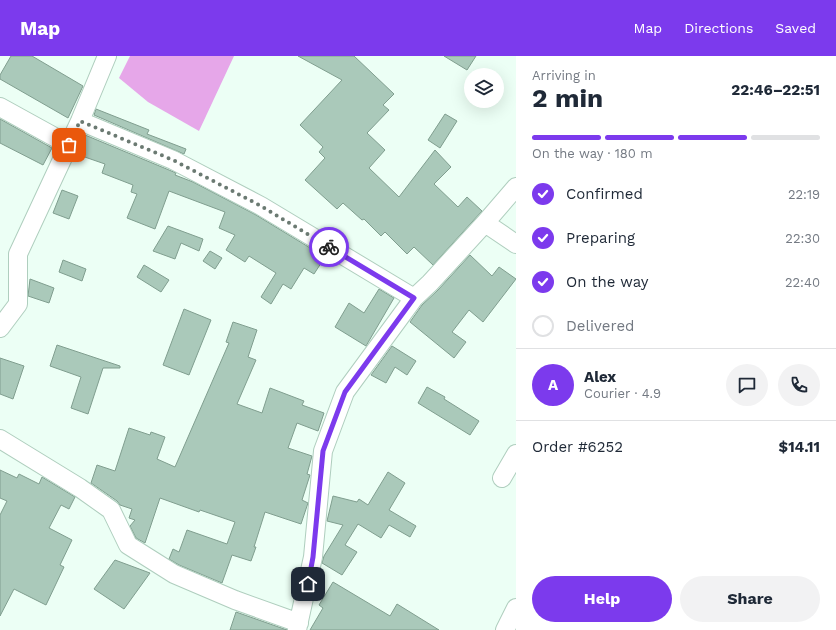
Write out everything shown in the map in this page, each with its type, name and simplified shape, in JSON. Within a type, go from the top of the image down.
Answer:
[{"type":"street","points":[[0,328],[18,304],[18,254],[80,121],[107,56]]},
{"type":"street","points":[[0,107],[69,145]]},
{"type":"street","points":[[80,121],[173,160],[261,206],[414,298]]},
{"type":"street","points":[[0,439],[80,488],[111,510],[128,545],[174,574],[298,626],[313,557],[323,451],[345,392],[414,298],[430,283],[516,187]]},
{"type":"street","points":[[485,223],[516,244]]},
{"type":"street","points":[[502,478],[516,454]]},
{"type":"street","points":[[505,630],[516,608]]},
{"type":"shaded area","points":[[130,56],[234,56],[199,131],[148,102],[119,78]]},
{"type":"building","points":[[11,56],[32,56],[83,86],[68,118],[0,79],[0,75]]},
{"type":"building","points":[[298,56],[354,56],[394,94],[383,105],[389,110],[367,133],[385,150],[369,168],[399,197],[435,150],[451,167],[434,184],[458,207],[467,197],[482,211],[433,265],[414,247],[407,254],[385,232],[381,236],[364,219],[362,220],[343,203],[337,209],[305,180],[325,158],[319,152],[323,147],[300,125],[342,80]]},
{"type":"building","points":[[444,56],[476,56],[468,68],[464,68]]},
{"type":"building","points":[[96,109],[149,130],[147,134],[186,149],[184,154],[94,115]]},
{"type":"building","points":[[445,114],[457,121],[440,148],[428,140]]},
{"type":"building","points":[[0,119],[52,148],[43,165],[0,143]]},
{"type":"building","points":[[85,135],[176,173],[175,175],[193,182],[256,215],[325,257],[314,274],[304,268],[291,289],[283,284],[271,304],[261,297],[276,273],[249,256],[245,262],[226,250],[235,235],[219,228],[225,212],[169,191],[155,229],[127,218],[137,194],[131,192],[133,185],[102,173],[105,164],[76,154]]},
{"type":"building","points":[[62,190],[78,196],[69,219],[53,213]]},
{"type":"building","points":[[168,226],[203,239],[199,251],[181,243],[175,259],[153,251]]},
{"type":"building","points":[[210,251],[222,258],[215,269],[203,261]]},
{"type":"building","points":[[470,255],[492,276],[499,267],[516,279],[483,322],[469,310],[452,332],[466,342],[454,358],[410,322],[422,305]]},
{"type":"building","points":[[63,260],[86,269],[82,281],[59,272]]},
{"type":"building","points":[[144,265],[169,280],[161,292],[137,277]]},
{"type":"building","points":[[30,279],[54,288],[49,303],[28,296]]},
{"type":"building","points":[[379,289],[394,298],[366,346],[335,327],[349,303],[364,313]]},
{"type":"building","points":[[184,309],[211,320],[189,375],[163,365]]},
{"type":"building","points":[[233,322],[257,330],[248,357],[256,360],[237,404],[262,413],[270,388],[304,401],[302,405],[324,413],[318,431],[297,423],[288,448],[312,456],[307,474],[310,475],[302,500],[308,503],[301,524],[265,512],[251,561],[232,555],[222,583],[179,565],[169,559],[173,549],[179,552],[187,530],[227,544],[235,522],[200,510],[199,512],[160,498],[145,543],[136,538],[130,526],[135,520],[129,518],[132,509],[120,505],[117,501],[91,483],[97,465],[115,471],[129,428],[150,435],[151,432],[165,437],[157,459],[175,467],[229,343],[226,342]]},
{"type":"building","points":[[57,345],[120,366],[120,368],[103,368],[88,414],[71,408],[81,377],[50,366]]},
{"type":"building","points":[[392,346],[416,361],[407,375],[395,367],[386,383],[371,375]]},
{"type":"building","points":[[0,358],[24,366],[13,399],[0,394]]},
{"type":"building","points":[[427,387],[445,397],[444,399],[479,421],[470,435],[418,403]]},
{"type":"building","points":[[0,470],[17,478],[19,474],[39,484],[42,477],[75,497],[69,509],[61,505],[49,528],[72,540],[60,565],[64,567],[46,605],[14,589],[0,616],[0,515],[7,501],[0,498]]},
{"type":"building","points":[[388,472],[405,483],[389,510],[416,526],[410,537],[389,525],[381,538],[358,524],[345,545],[357,552],[342,575],[322,563],[324,556],[343,525],[327,521],[333,496],[357,502],[359,499],[368,505]]},
{"type":"building","points":[[115,560],[150,573],[124,609],[94,589]]},
{"type":"building","points":[[333,582],[390,616],[397,604],[439,630],[310,630],[323,608],[319,605]]},
{"type":"building","points":[[236,612],[287,630],[230,630]]},
{"type":"way so far","points":[[69,145],[80,121],[173,160],[261,206],[329,247]]},
{"type":"route","points":[[308,584],[313,557],[323,451],[345,392],[414,298],[329,247]]}]
